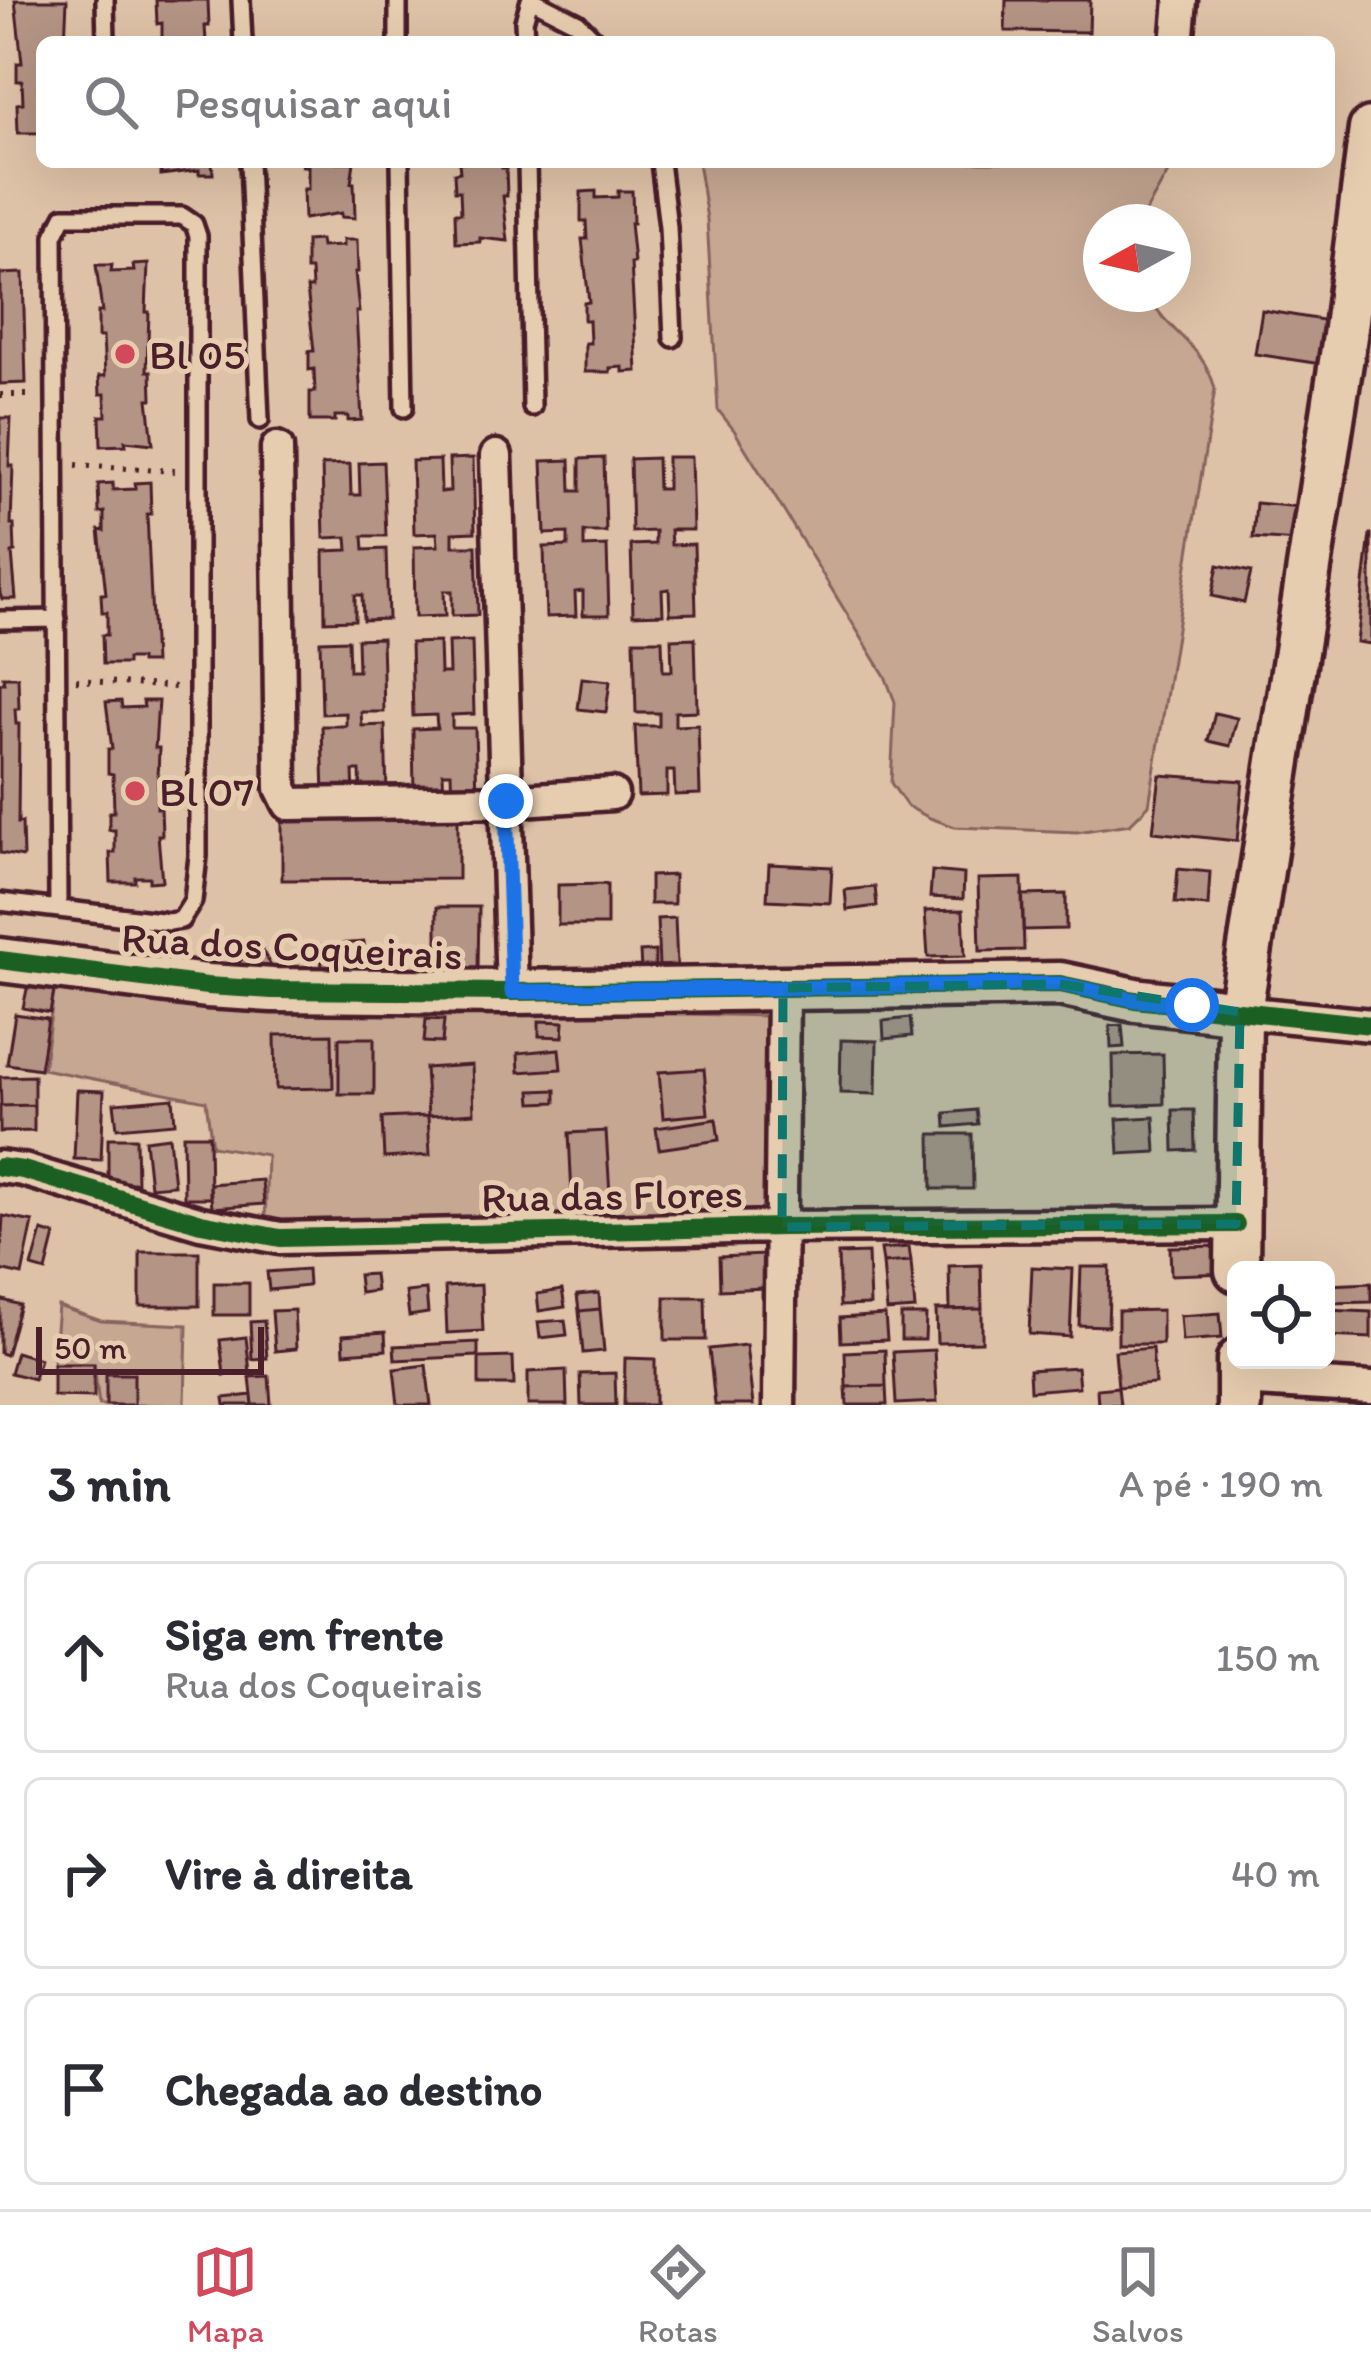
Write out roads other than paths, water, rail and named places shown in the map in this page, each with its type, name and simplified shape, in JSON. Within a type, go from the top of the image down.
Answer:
[{"type":"street","points":[[1178,34],[1181,0]]},
{"type":"street","points":[[1237,1261],[1240,1012],[1358,338],[1371,129]]},
{"type":"street","points":[[277,448],[281,788],[289,804],[506,801],[612,794]]},
{"type":"street","points":[[496,456],[512,992]]},
{"type":"street","name":"Rua dos Coqueirais","points":[[0,960],[207,986],[512,992],[1060,984],[1135,1000],[1371,1025]]},
{"type":"street","points":[[779,1405],[783,988]]},
{"type":"street","name":"Rua das Flores","points":[[0,1167],[201,1223],[280,1238],[782,1227],[1236,1224]]},
{"type":"street","points":[[1239,1382],[1371,1388]]},
{"type":"lane","points":[[105,0],[106,36]]},
{"type":"lane","points":[[242,0],[243,36]]},
{"type":"lane","points":[[398,0],[398,36]]},
{"type":"lane","points":[[524,36],[531,0],[578,23],[591,36]]},
{"type":"lane","points":[[249,168],[260,420]]},
{"type":"lane","points":[[400,168],[404,408]]},
{"type":"lane","points":[[527,168],[532,407]]},
{"type":"lane","points":[[660,168],[668,226],[673,338]]},
{"type":"lane","points":[[0,902],[58,909],[169,922],[188,914],[198,856],[198,236],[194,224],[182,216],[78,214],[64,216],[57,225],[58,909]]},
{"type":"lane","points":[[0,620],[57,619]]},
{"type":"place","name":"Bl 05","points":[[125,354]]},
{"type":"place","name":"Bl 07","points":[[135,791]]}]
